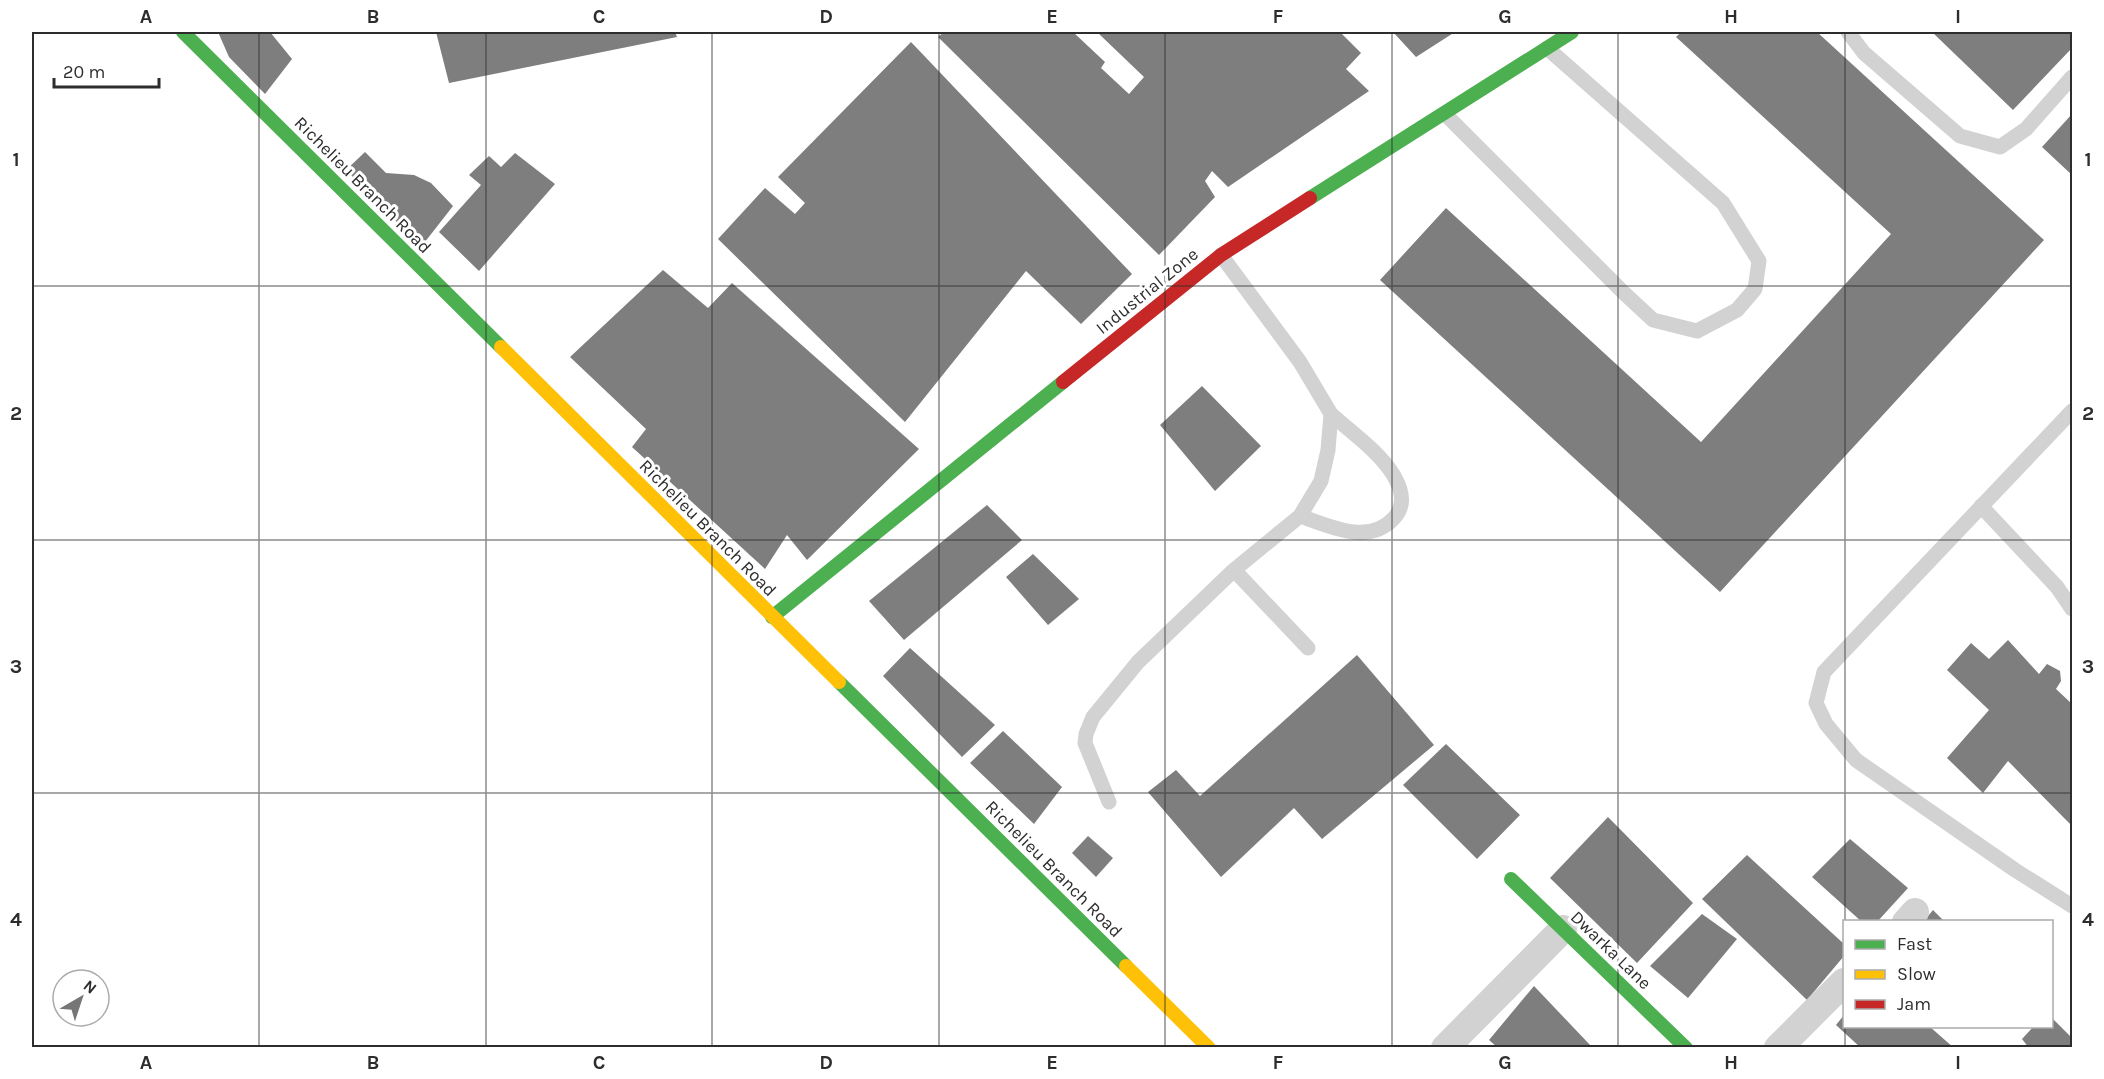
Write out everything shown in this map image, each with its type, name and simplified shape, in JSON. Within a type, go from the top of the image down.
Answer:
[{"type":"main road","name":"Richelieu Branch Road","points":[[183,32],[1209,1047]]},
{"type":"main road","name":"Industrial Zone","points":[[772,617],[1221,255],[1572,32]]},
{"type":"main road","name":"Dwarka Lane","points":[[1511,879],[1686,1047]]},
{"type":"street","points":[[1445,1047],[1563,929]]},
{"type":"street","points":[[1778,1047],[1843,984]]},
{"type":"lane","points":[[1848,32],[1864,53],[1960,136],[2000,147],[2026,129],[2073,77]]},
{"type":"lane","points":[[1445,114],[1653,320],[1697,331],[1737,310],[1755,289],[1759,261],[1723,204],[1547,48]]},
{"type":"lane","points":[[1221,255],[1300,362],[1331,414],[1393,474],[1402,493],[1400,512],[1386,527],[1369,532],[1345,531],[1300,516]]},
{"type":"lane","points":[[2073,411],[1824,672],[1816,703],[1826,724],[1856,760],[2015,870],[2073,906]]},
{"type":"lane","points":[[1109,802],[1085,743],[1093,717],[1138,662],[1234,570],[1300,516],[1321,481],[1328,450],[1331,414]]},
{"type":"lane","points":[[1981,506],[2057,587],[2073,609]]},
{"type":"lane","points":[[1234,570],[1308,648]]},
{"type":"building","points":[[218,32],[270,32],[292,59],[265,94],[229,57]]},
{"type":"building","points":[[436,32],[675,32],[677,37],[449,83]]},
{"type":"building","points":[[944,32],[1073,32],[1105,62],[1101,68],[1129,94],[1144,77],[1097,32],[1340,32],[1361,53],[1346,69],[1369,91],[1228,187],[1212,171],[1205,181],[1215,197],[1159,255],[938,37]]},
{"type":"building","points":[[1393,32],[1455,32],[1416,57]]},
{"type":"building","points":[[1681,32],[1817,32],[2044,240],[1720,592],[1380,280],[1446,208],[1701,442],[1891,234],[1676,37]]},
{"type":"building","points":[[1932,32],[2072,32],[2072,48],[2013,110]]},
{"type":"building","points":[[911,42],[1132,274],[1081,324],[1026,271],[905,422],[718,239],[765,188],[795,214],[805,203],[778,177]]},
{"type":"building","points":[[2072,114],[2072,175],[2042,147]]},
{"type":"building","points":[[365,152],[386,173],[414,175],[431,183],[453,206],[421,247],[346,170]]},
{"type":"building","points":[[515,153],[555,184],[479,271],[439,232],[481,185],[469,175],[489,156],[501,167]]},
{"type":"building","points":[[663,270],[708,308],[732,283],[919,449],[807,560],[787,535],[765,569],[632,447],[646,429],[570,357]]},
{"type":"building","points":[[1202,386],[1261,446],[1215,491],[1160,425]]},
{"type":"building","points":[[987,505],[1022,540],[904,640],[869,601]]},
{"type":"building","points":[[1033,554],[1079,599],[1048,625],[1006,577]]},
{"type":"building","points":[[2008,640],[2039,674],[2047,664],[2060,671],[2061,681],[2056,689],[2072,704],[2072,826],[2008,761],[1983,793],[1947,758],[1989,710],[1947,670],[1971,643],[1989,659]]},
{"type":"building","points":[[910,648],[995,725],[962,757],[883,676]]},
{"type":"building","points":[[1357,655],[1434,745],[1322,839],[1294,808],[1221,877],[1148,792],[1176,770],[1200,796]]},
{"type":"building","points":[[1003,731],[1062,787],[1034,824],[970,763]]},
{"type":"building","points":[[1446,744],[1520,815],[1477,859],[1403,785]]},
{"type":"building","points":[[1608,817],[1693,903],[1637,963],[1550,878]]},
{"type":"building","points":[[1088,836],[1113,858],[1096,877],[1072,853]]},
{"type":"building","points":[[1850,839],[1908,888],[1879,920],[1860,920],[1812,877]]},
{"type":"building","points":[[1747,855],[1843,943],[1843,957],[1807,1000],[1702,899]]},
{"type":"building","points":[[1933,910],[1943,920],[1925,920]]},
{"type":"building","points":[[1702,914],[1737,939],[1688,998],[1650,966]]},
{"type":"building","points":[[1534,986],[1591,1046],[1589,1048],[1498,1048],[1489,1040]]},
{"type":"building","points":[[1843,1016],[1843,1028],[1931,1028],[1954,1048],[1861,1048],[1836,1025]]},
{"type":"building","points":[[2053,1019],[2072,1038],[2072,1048],[2029,1048],[2022,1039],[2032,1028],[2053,1028]]},
{"type":"traffic: fast","points":[[183,32],[501,347]]},
{"type":"traffic: fast","points":[[1310,198],[1572,32]]},
{"type":"traffic: fast","points":[[772,617],[1063,382]]},
{"type":"traffic: fast","points":[[839,682],[1126,966]]},
{"type":"traffic: fast","points":[[1511,879],[1686,1048]]},
{"type":"traffic: slow","points":[[501,347],[839,682]]},
{"type":"traffic: slow","points":[[1126,966],[1209,1048]]},
{"type":"traffic: jam","points":[[1063,382],[1221,255],[1310,198]]}]
